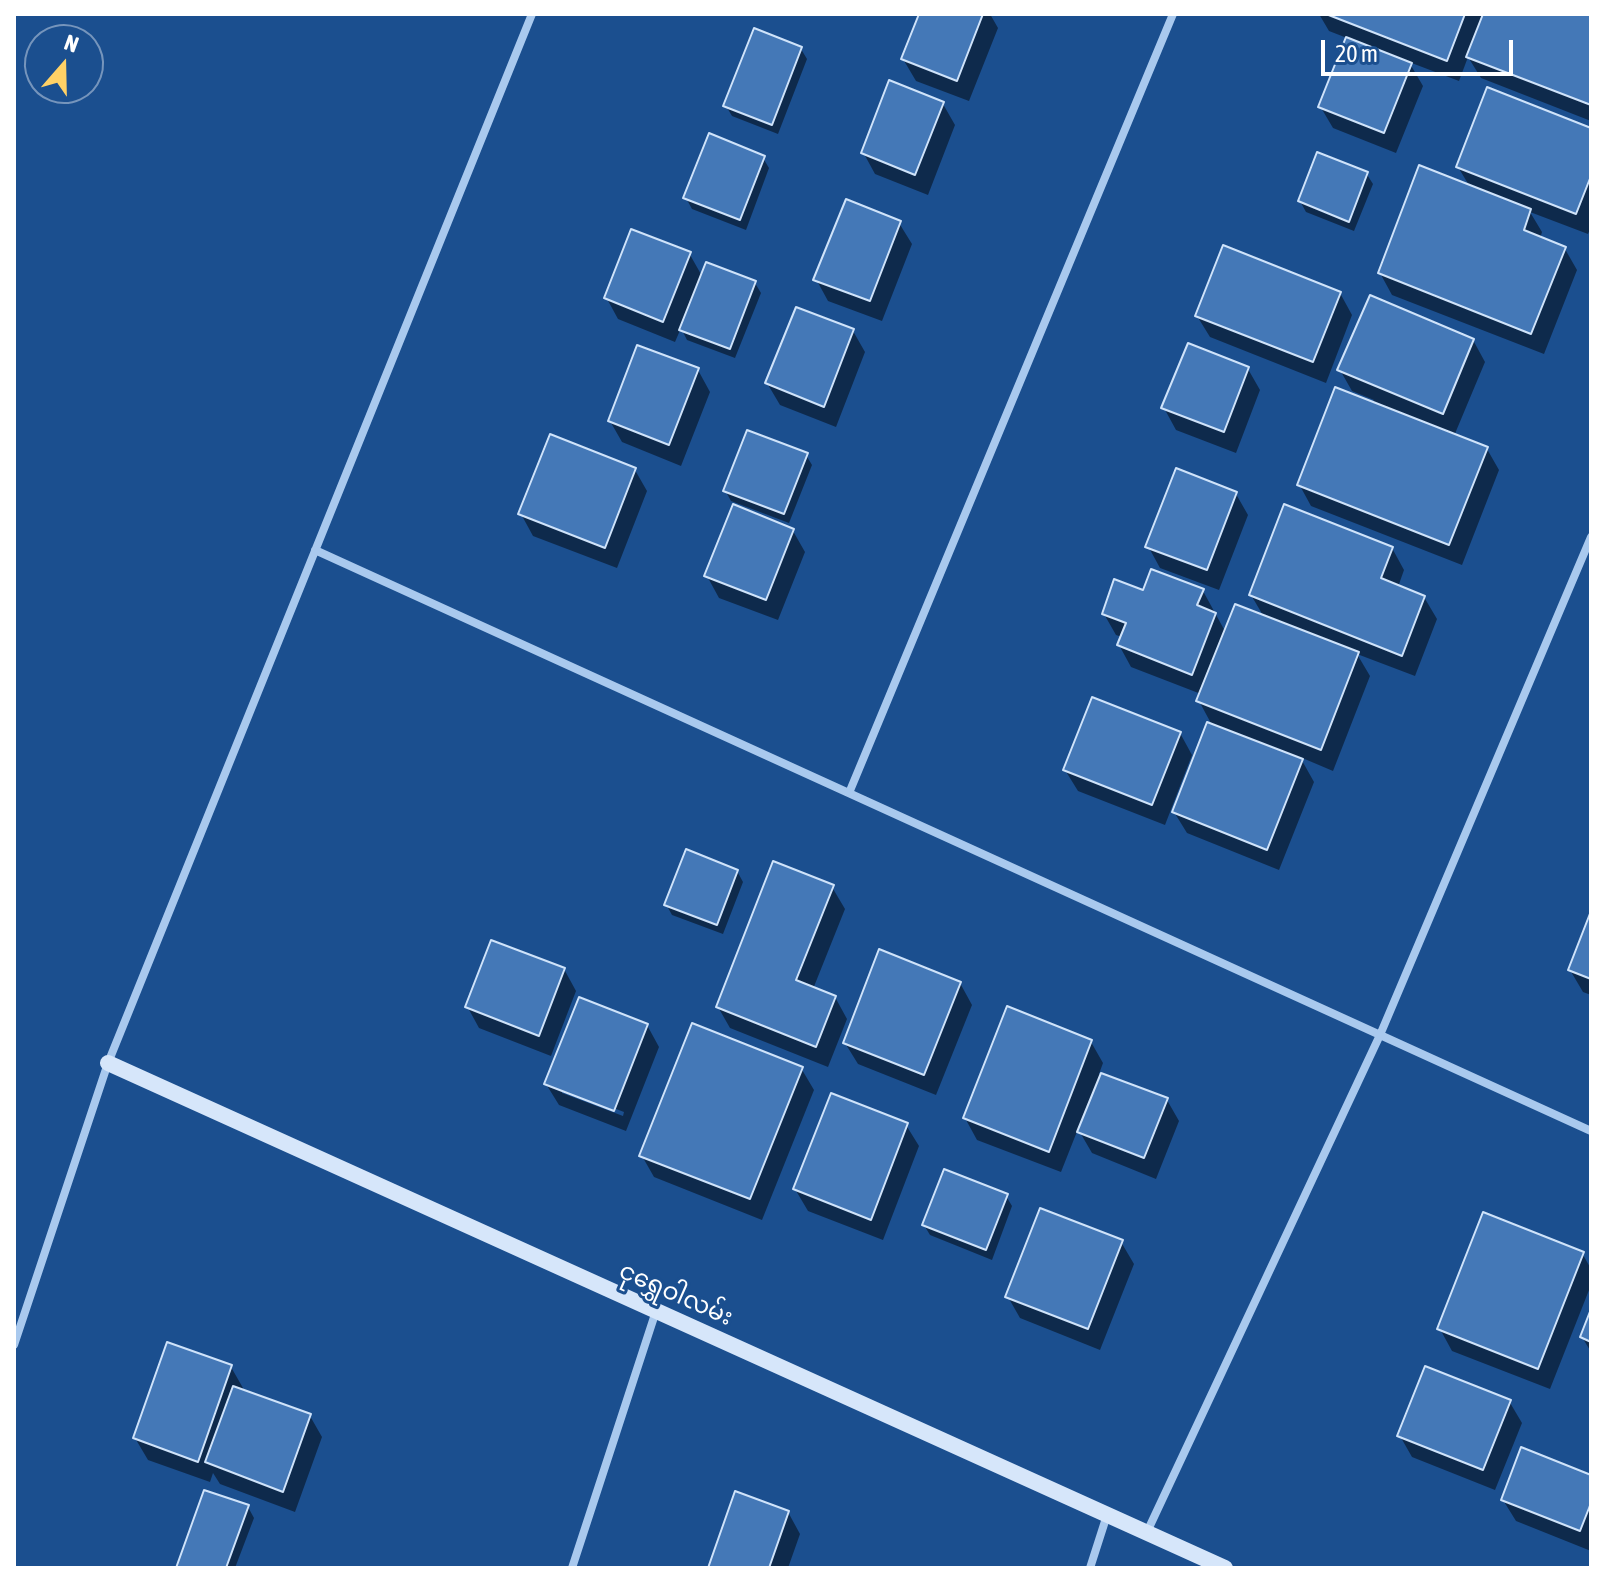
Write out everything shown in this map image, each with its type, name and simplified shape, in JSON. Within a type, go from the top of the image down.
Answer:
[{"type":"street","points":[[14,1345],[108,1063],[532,14]]},
{"type":"street","points":[[849,793],[1173,14]]},
{"type":"street","points":[[1147,1533],[1380,1035],[1591,537]]},
{"type":"street","points":[[315,550],[1591,1131]]},
{"type":"street","name":"ငုရွှေဝါလမ်း","points":[[108,1063],[1225,1568]]},
{"type":"street","points":[[572,1568],[656,1311]]},
{"type":"street","points":[[1090,1568],[1107,1515]]},
{"type":"building","points":[[919,14],[983,14],[957,81],[901,59]]},
{"type":"building","points":[[1326,14],[1465,14],[1447,61]]},
{"type":"building","points":[[1483,14],[1591,14],[1591,105],[1466,57]]},
{"type":"building","points":[[754,28],[802,47],[772,125],[723,106]]},
{"type":"building","points":[[1346,37],[1412,63],[1384,133],[1318,107]]},
{"type":"building","points":[[889,80],[944,102],[915,175],[861,153]]},
{"type":"building","points":[[1487,87],[1591,128],[1591,176],[1576,214],[1456,167]]},
{"type":"building","points":[[709,133],[765,156],[740,220],[683,198]]},
{"type":"building","points":[[1317,152],[1368,172],[1349,222],[1298,201]]},
{"type":"building","points":[[1419,165],[1531,209],[1524,230],[1566,247],[1531,334],[1378,273]]},
{"type":"building","points":[[846,199],[901,221],[870,301],[813,280]]},
{"type":"building","points":[[631,229],[691,252],[663,322],[604,298]]},
{"type":"building","points":[[1223,245],[1341,292],[1313,362],[1195,316]]},
{"type":"building","points":[[706,262],[756,281],[730,349],[679,330]]},
{"type":"building","points":[[1370,295],[1474,339],[1443,414],[1337,370]]},
{"type":"building","points":[[796,307],[854,329],[824,407],[765,383]]},
{"type":"building","points":[[1188,343],[1249,367],[1224,432],[1161,408]]},
{"type":"building","points":[[637,345],[699,368],[669,445],[608,421]]},
{"type":"building","points":[[1335,387],[1488,447],[1449,545],[1297,485]]},
{"type":"building","points":[[747,430],[808,453],[784,514],[723,491]]},
{"type":"building","points":[[550,434],[636,468],[605,548],[518,514]]},
{"type":"building","points":[[1176,468],[1237,492],[1207,570],[1145,547]]},
{"type":"building","points":[[733,504],[794,529],[766,600],[704,576]]},
{"type":"building","points":[[1284,504],[1393,547],[1381,578],[1425,596],[1402,656],[1249,595]]},
{"type":"building","points":[[1151,569],[1204,589],[1197,605],[1216,613],[1192,675],[1117,645],[1126,623],[1102,614],[1114,579],[1143,590]]},
{"type":"building","points":[[1235,604],[1359,652],[1321,750],[1196,701]]},
{"type":"building","points":[[1092,697],[1181,732],[1152,805],[1063,770]]},
{"type":"building","points":[[1207,722],[1303,759],[1267,850],[1172,812]]},
{"type":"building","points":[[686,849],[738,870],[717,925],[664,905]]},
{"type":"building","points":[[773,861],[834,885],[796,980],[836,996],[816,1047],[716,1007]]},
{"type":"building","points":[[1591,911],[1591,979],[1568,970]]},
{"type":"building","points":[[491,940],[565,968],[539,1036],[465,1007]]},
{"type":"building","points":[[879,949],[961,982],[924,1075],[843,1043]]},
{"type":"building","points":[[579,997],[648,1024],[614,1111],[544,1084]]},
{"type":"building","points":[[1007,1006],[1092,1040],[1049,1152],[963,1118]]},
{"type":"building","points":[[692,1023],[803,1067],[750,1199],[639,1156]]},
{"type":"building","points":[[1101,1073],[1168,1098],[1144,1158],[1077,1132]]},
{"type":"building","points":[[831,1093],[908,1123],[871,1220],[793,1189]]},
{"type":"building","points":[[944,1169],[1008,1194],[986,1250],[922,1225]]},
{"type":"building","points":[[1040,1208],[1123,1240],[1088,1329],[1005,1297]]},
{"type":"building","points":[[1483,1212],[1584,1252],[1538,1369],[1437,1329]]},
{"type":"building","points":[[1591,1309],[1591,1342],[1580,1337]]},
{"type":"building","points":[[167,1342],[232,1365],[198,1462],[133,1438]]},
{"type":"building","points":[[1425,1366],[1511,1400],[1483,1470],[1397,1436]]},
{"type":"building","points":[[233,1386],[311,1414],[283,1492],[205,1462]]},
{"type":"building","points":[[1521,1447],[1591,1475],[1591,1503],[1580,1531],[1501,1500]]},
{"type":"building","points":[[204,1490],[249,1505],[226,1568],[176,1568]]},
{"type":"building","points":[[735,1491],[789,1511],[769,1568],[708,1568]]}]
